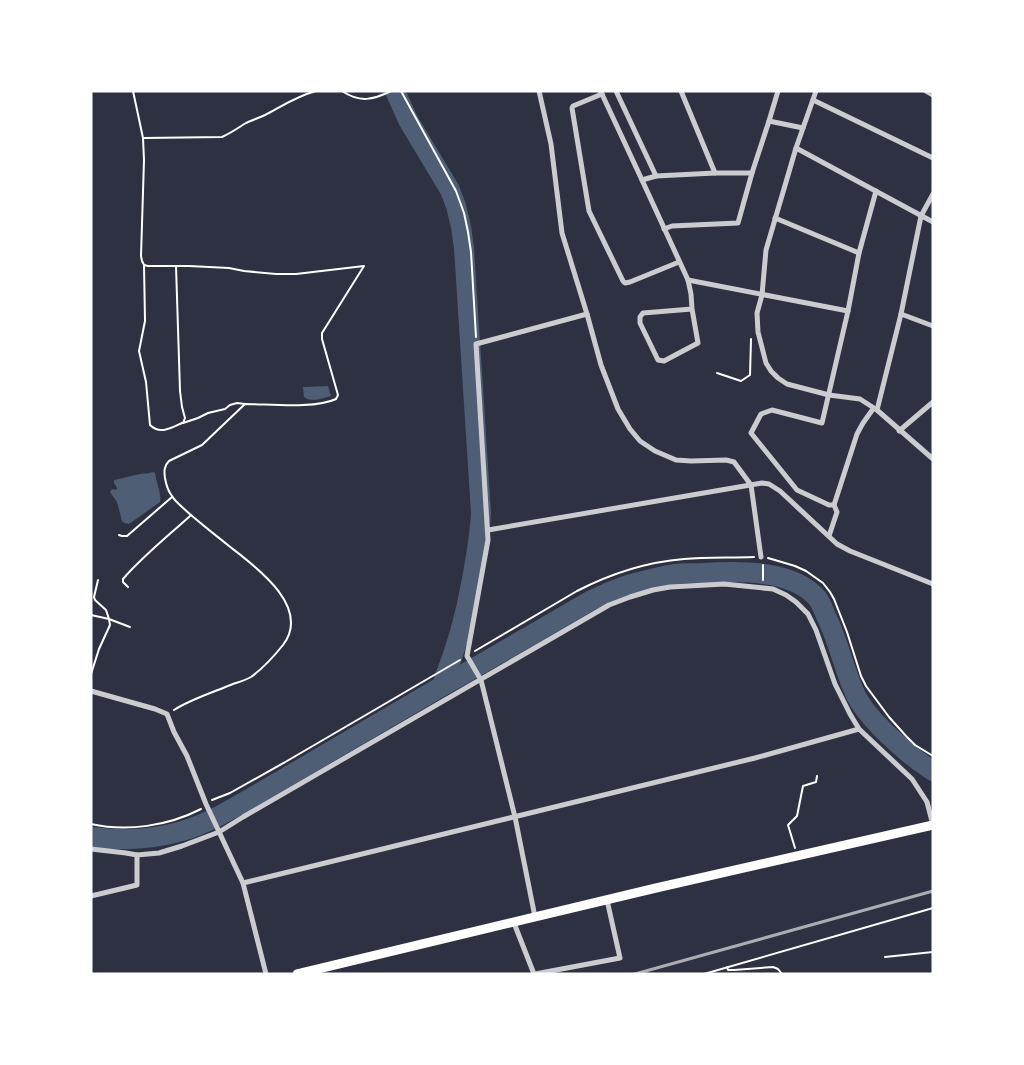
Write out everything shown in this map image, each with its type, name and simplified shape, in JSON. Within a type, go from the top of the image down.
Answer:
[{"type":"main road","points":[[297,974],[933,825]]},
{"type":"street","points":[[539,91],[551,144],[562,233],[601,365],[618,409],[640,441],[655,451],[676,460],[726,460],[734,462],[751,485],[762,557]]},
{"type":"street","points":[[616,91],[656,176]]},
{"type":"street","points":[[681,91],[715,173]]},
{"type":"street","points":[[664,229],[672,226],[738,223],[778,91]]},
{"type":"street","points":[[816,91],[796,148],[766,250],[762,295],[757,313],[758,332],[766,363],[771,371],[787,384],[829,395],[860,399],[933,459]]},
{"type":"street","points":[[926,91],[933,95]]},
{"type":"street","points":[[679,262],[630,282],[623,282],[589,211],[573,106],[601,93],[688,280],[698,343],[664,361],[658,360],[640,323],[640,317],[643,313],[692,309]]},
{"type":"street","points":[[814,100],[933,158]]},
{"type":"street","points":[[769,121],[804,128]]},
{"type":"street","points":[[796,148],[933,222]]},
{"type":"street","points":[[642,180],[656,176],[752,173]]},
{"type":"street","points":[[834,505],[797,490],[751,433],[761,414],[772,410],[822,423],[860,253],[876,191]]},
{"type":"street","points":[[829,536],[837,512],[834,505],[857,434],[863,422],[875,410],[900,314],[921,216],[933,194]]},
{"type":"street","points":[[775,218],[860,253]]},
{"type":"street","points":[[688,280],[848,311]]},
{"type":"street","points":[[535,917],[515,817],[481,680],[467,656],[488,540],[476,344],[587,314]]},
{"type":"street","points":[[900,314],[933,326]]},
{"type":"street","points":[[899,431],[933,402]]},
{"type":"street","points":[[488,530],[762,483],[769,484],[780,491],[837,544],[933,584]]},
{"type":"street","points":[[91,849],[137,856],[159,853],[220,832],[609,605],[653,590],[686,585],[724,584],[773,589],[796,602],[808,614],[816,630],[835,684],[859,729],[912,779],[927,802],[933,825]]},
{"type":"street","points":[[91,691],[167,714],[243,883],[266,974]]},
{"type":"street","points":[[243,883],[755,758],[859,729]]},
{"type":"street","points":[[91,896],[137,885],[137,856]]},
{"type":"street","points":[[514,922],[535,974],[620,958],[608,900]]},
{"type":"path","points":[[133,91],[143,138],[141,256],[144,265],[144,321],[139,351],[146,382],[150,425],[161,431],[198,418],[208,412],[225,409],[237,403],[315,404],[330,402],[336,399],[338,395],[322,333],[364,266],[296,274],[252,272],[229,268],[144,265]]},
{"type":"path","points":[[143,138],[222,137],[291,100],[316,91]]},
{"type":"path","points":[[342,91],[353,97],[368,100],[375,99],[391,91]]},
{"type":"path","points":[[401,91],[456,191],[464,213],[471,252],[476,344]]},
{"type":"path","points":[[176,266],[180,391],[185,418],[183,423]]},
{"type":"path","points":[[717,373],[741,381],[750,375],[752,332],[758,332]]},
{"type":"path","points":[[167,714],[176,708],[251,676],[274,656],[289,636],[291,618],[289,610],[277,588],[247,560],[191,515],[172,497],[166,485],[164,472],[166,464],[202,445],[245,404]]},
{"type":"path","points":[[120,535],[127,536],[172,497]]},
{"type":"path","points":[[128,587],[123,582],[123,579],[137,562],[191,515]]},
{"type":"path","points":[[762,557],[762,588]]},
{"type":"path","points":[[91,824],[118,827],[150,825],[200,810],[210,800],[230,793],[287,761],[577,591],[625,571],[682,559],[772,558],[796,566],[823,583],[834,599],[866,686],[906,736],[915,745],[933,756]]},
{"type":"path","points":[[91,674],[99,649],[110,625],[110,619],[106,610],[94,597],[98,580]]},
{"type":"path","points":[[91,615],[110,619],[130,627]]},
{"type":"path","points":[[797,856],[788,825],[797,816],[803,786],[816,782],[817,776]]},
{"type":"path","points":[[704,974],[933,908]]},
{"type":"path","points":[[885,957],[933,952]]},
{"type":"path","points":[[726,967],[728,970],[773,967],[782,974]]},
{"type":"water","points":[[328,386],[331,396],[314,400],[304,397],[303,387]]},
{"type":"water","points":[[155,473],[160,492],[160,502],[129,524],[124,523],[117,502],[110,492],[112,489],[116,490],[117,488],[114,480]]},
{"type":"waterway","points":[[395,91],[408,120],[450,190],[456,206],[464,248],[481,513],[478,546],[467,604],[457,642],[444,679],[444,685]]},
{"type":"waterway","points":[[91,837],[114,839],[148,838],[171,834],[207,822],[590,601],[628,585],[679,574],[748,572],[780,577],[807,589],[818,599],[822,607],[859,701],[888,735],[933,771]]},
{"type":"railway","points":[[635,974],[933,891]]}]
